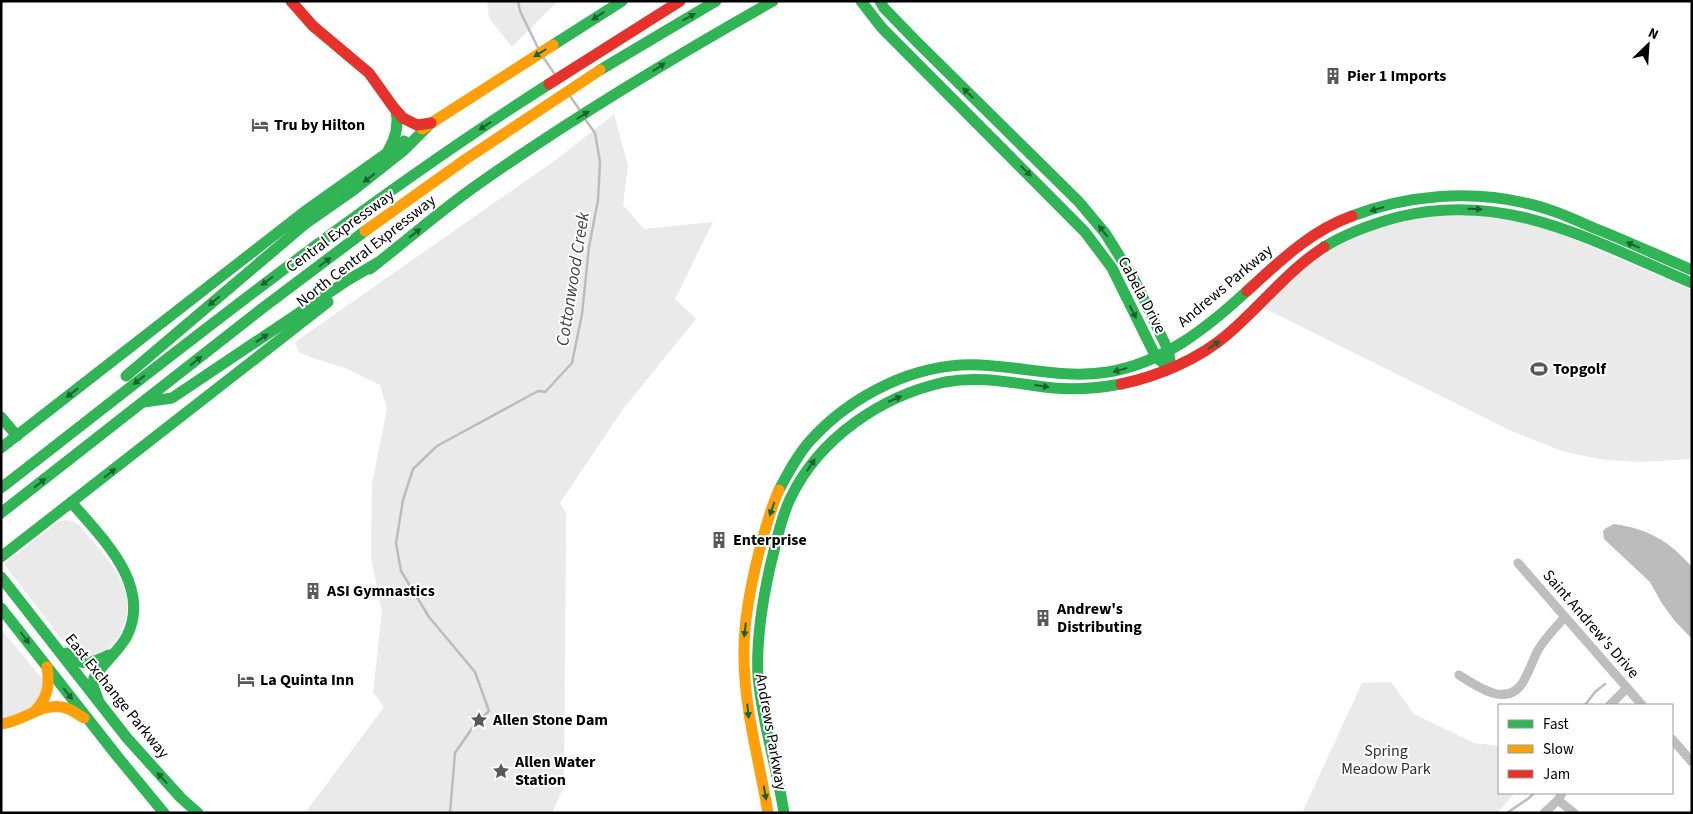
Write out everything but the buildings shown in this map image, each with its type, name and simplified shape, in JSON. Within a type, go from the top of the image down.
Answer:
[{"type":"main road","points":[[291,1],[300,13],[317,29],[358,62],[396,110],[408,122],[416,125],[431,123]]},
{"type":"main road","points":[[1,448],[304,212],[431,123],[622,1]]},
{"type":"main road","name":"Central Expressway","points":[[1,488],[241,301],[360,212],[526,99],[680,1]]},
{"type":"main road","name":"Central Expressway","points":[[1,513],[327,260],[454,168],[534,112],[716,1]]},
{"type":"main road","name":"North Central Expressway","points":[[1,557],[476,186],[549,137],[693,46],[773,1]]},
{"type":"main road","name":"Cabela Drive","points":[[861,1],[882,28],[1085,232],[1112,268],[1156,357],[1171,368]]},
{"type":"main road","name":"Cabela Drive","points":[[880,1],[884,8],[916,42],[1079,202],[1105,233],[1135,281],[1168,350],[1171,368]]},
{"type":"main road","points":[[388,152],[397,132],[399,121],[396,110]]},
{"type":"main road","points":[[90,418],[120,381],[305,224],[355,189],[403,151],[431,123]]},
{"type":"main road","name":"Andrews Parkway","points":[[768,813],[762,774],[749,720],[744,664],[744,638],[751,584],[767,523],[780,488],[806,445],[842,410],[876,389],[899,378],[959,365],[994,365],[1064,375],[1092,375],[1117,371],[1156,357],[1200,331],[1277,263],[1313,236],[1347,218],[1382,207],[1425,198],[1485,196],[1526,203],[1568,217],[1692,270]]},
{"type":"main road","points":[[1425,198],[1426,211]]},
{"type":"main road","name":"Andrews Parkway","points":[[784,813],[776,767],[768,742],[760,695],[758,641],[765,587],[777,536],[793,493],[818,455],[852,422],[887,403],[934,385],[976,379],[1073,390],[1116,386],[1148,377],[1189,360],[1210,348],[1234,330],[1287,275],[1321,249],[1370,226],[1426,211],[1448,209],[1483,210],[1523,217],[1564,228],[1692,284]]},
{"type":"main road","points":[[144,402],[172,398],[376,263]]},
{"type":"main road","points":[[1672,275],[1678,264]]},
{"type":"main road","points":[[934,385],[945,376],[978,372],[1006,374],[1013,373],[1016,368]]},
{"type":"main road","points":[[842,410],[852,422]]},
{"type":"main road","points":[[1,417],[17,436]]},
{"type":"main road","points":[[72,503],[124,569],[134,597],[132,623],[126,636],[94,678],[93,686],[95,693],[105,710]]},
{"type":"main road","name":"East Exchange Parkway","points":[[1,577],[105,710],[158,773],[197,812]]},
{"type":"main road","points":[[751,584],[765,587]]},
{"type":"main road","points":[[2,609],[164,813]]},
{"type":"main road","points":[[54,644],[73,660],[81,663],[94,662],[114,652]]},
{"type":"main road","points":[[33,714],[44,702],[48,692],[47,667]]},
{"type":"main road","points":[[1,724],[14,723],[46,708],[60,706],[90,721]]},
{"type":"main road","points":[[754,744],[768,742]]},
{"type":"street","name":"Saint Andrew's Drive","points":[[1518,563],[1641,704]]},
{"type":"street","points":[[1459,675],[1490,692],[1504,695],[1510,694],[1520,686],[1539,648],[1565,617]]},
{"type":"street","points":[[1611,704],[1627,688]]},
{"type":"street","points":[[1673,740],[1692,762]]},
{"type":"street","points":[[1544,813],[1560,796],[1574,813]]},
{"type":"green space","points":[[487,1],[558,1],[512,47],[489,18]]},
{"type":"green space","points":[[614,114],[628,166],[623,205],[644,229],[713,222],[675,299],[696,319],[623,409],[560,503],[566,513],[564,786],[552,813],[305,813],[384,707],[373,692],[382,612],[371,558],[372,484],[387,409],[380,385],[345,368],[299,352],[295,342],[557,159]]},
{"type":"green space","name":"Topgolf","points":[[1468,215],[1510,219],[1556,232],[1692,290],[1692,459],[1642,462],[1605,460],[1565,452],[1509,430],[1262,307],[1279,289],[1322,254],[1374,229],[1426,217]]},
{"type":"green space","points":[[65,520],[73,521],[79,525],[109,561],[124,587],[127,601],[126,616],[115,642],[104,653],[87,660],[66,645],[4,564],[58,522]]},
{"type":"green space","points":[[1,629],[44,681],[45,693],[26,712],[1,719]]},
{"type":"green space","name":"Spring Meadow Park","points":[[1391,682],[1414,714],[1474,743],[1498,746],[1498,794],[1514,794],[1497,813],[1302,813],[1362,683]]},
{"type":"shaded area","points":[[1614,524],[1638,529],[1658,538],[1675,550],[1692,567],[1692,639],[1674,620],[1650,582],[1604,539],[1603,531]]},
{"type":"waterway","name":"Cottonwood Creek","points":[[518,1],[520,11],[539,50]]},
{"type":"waterway","name":"Cottonwood Creek","points":[[543,57],[554,73]]},
{"type":"waterway","name":"Cottonwood Creek","points":[[570,96],[581,112]]},
{"type":"waterway","name":"Cottonwood Creek","points":[[450,813],[455,753],[475,724],[489,711],[475,672],[429,617],[401,571],[396,543],[403,500],[413,469],[437,446],[538,391],[545,392],[572,363],[582,314],[589,247],[598,200],[600,162],[595,133],[585,119]]},
{"type":"waterway","points":[[1586,704],[1595,692],[1605,684]]},
{"type":"waterway","points":[[1507,813],[1533,794]]},
{"type":"traffic: fast","points":[[553,45],[622,1]]},
{"type":"traffic: fast","points":[[600,70],[716,1]]},
{"type":"traffic: fast","points":[[370,269],[463,195],[549,136],[698,44],[773,1]]},
{"type":"traffic: fast","points":[[861,1],[882,28],[1085,232],[1112,268],[1156,357],[1162,362]]},
{"type":"traffic: fast","points":[[880,1],[884,8],[916,41],[1079,202],[1105,233],[1135,281],[1168,350],[1170,360]]},
{"type":"traffic: fast","points":[[1,488],[202,331],[338,229],[408,179],[549,84]]},
{"type":"traffic: fast","points":[[388,151],[396,131],[396,110]]},
{"type":"traffic: fast","points":[[126,376],[305,224],[355,189],[403,151],[431,123]]},
{"type":"traffic: fast","points":[[1,448],[304,212],[404,141]]},
{"type":"traffic: fast","points":[[1352,216],[1394,203],[1416,199],[1460,196],[1504,199],[1534,205],[1560,214],[1692,270]]},
{"type":"traffic: fast","points":[[1324,247],[1360,229],[1398,217],[1438,210],[1477,210],[1514,215],[1550,225],[1585,237],[1692,283]]},
{"type":"traffic: fast","points":[[1,513],[264,307],[365,231]]},
{"type":"traffic: fast","points":[[144,402],[172,398],[348,280],[377,263]]},
{"type":"traffic: fast","points":[[779,490],[801,453],[826,425],[844,410],[886,385],[932,369],[956,366],[996,366],[1075,374],[1108,372],[1128,367],[1147,361],[1183,342],[1200,331],[1247,291]]},
{"type":"traffic: fast","points":[[1,557],[328,302]]},
{"type":"traffic: fast","points":[[784,813],[760,693],[758,676],[759,635],[762,608],[778,532],[790,499],[802,477],[817,457],[854,423],[875,409],[921,389],[945,382],[972,379],[1071,389],[1121,384]]},
{"type":"traffic: fast","points":[[1,417],[17,436]]},
{"type":"traffic: fast","points":[[72,503],[97,531],[120,564],[128,581],[133,599],[133,617],[127,636],[94,678],[93,686],[98,699]]},
{"type":"traffic: fast","points":[[1,577],[127,738],[181,798],[198,813]]},
{"type":"traffic: fast","points":[[1,608],[164,813]]},
{"type":"traffic: fast","points":[[66,653],[77,660],[87,663],[109,655]]},
{"type":"traffic: slow","points":[[422,129],[553,45]]},
{"type":"traffic: slow","points":[[365,231],[466,159],[600,70]]},
{"type":"traffic: slow","points":[[768,813],[746,691],[744,638],[748,601],[756,564],[768,520],[779,490]]},
{"type":"traffic: slow","points":[[35,711],[43,701],[47,691],[47,667]]},
{"type":"traffic: slow","points":[[1,724],[9,723],[39,710],[54,706],[68,709],[84,718]]},
{"type":"traffic: jam","points":[[291,1],[313,26],[369,73],[403,118],[417,125],[431,123]]},
{"type":"traffic: jam","points":[[549,84],[680,1]]},
{"type":"traffic: jam","points":[[1247,291],[1296,248],[1322,230],[1352,216]]},
{"type":"traffic: jam","points":[[1121,384],[1164,371],[1191,359],[1217,343],[1298,267],[1324,247]]},
{"type":"place","name":"Pier 1 Imports","points":[[1333,76]]},
{"type":"place","name":"Tru by Hilton","points":[[260,125]]},
{"type":"place","name":"Topgolf","points":[[1539,369]]},
{"type":"place","name":"Enterprise","points":[[719,540]]},
{"type":"place","name":"ASI Gymnastics","points":[[313,591]]},
{"type":"place","name":"Andrew's Distributing","points":[[1043,618]]},
{"type":"place","name":"La Quinta Inn","points":[[246,680]]},
{"type":"place","name":"Allen Stone Dam","points":[[479,720]]},
{"type":"place","name":"Allen Water Station","points":[[501,771]]}]
